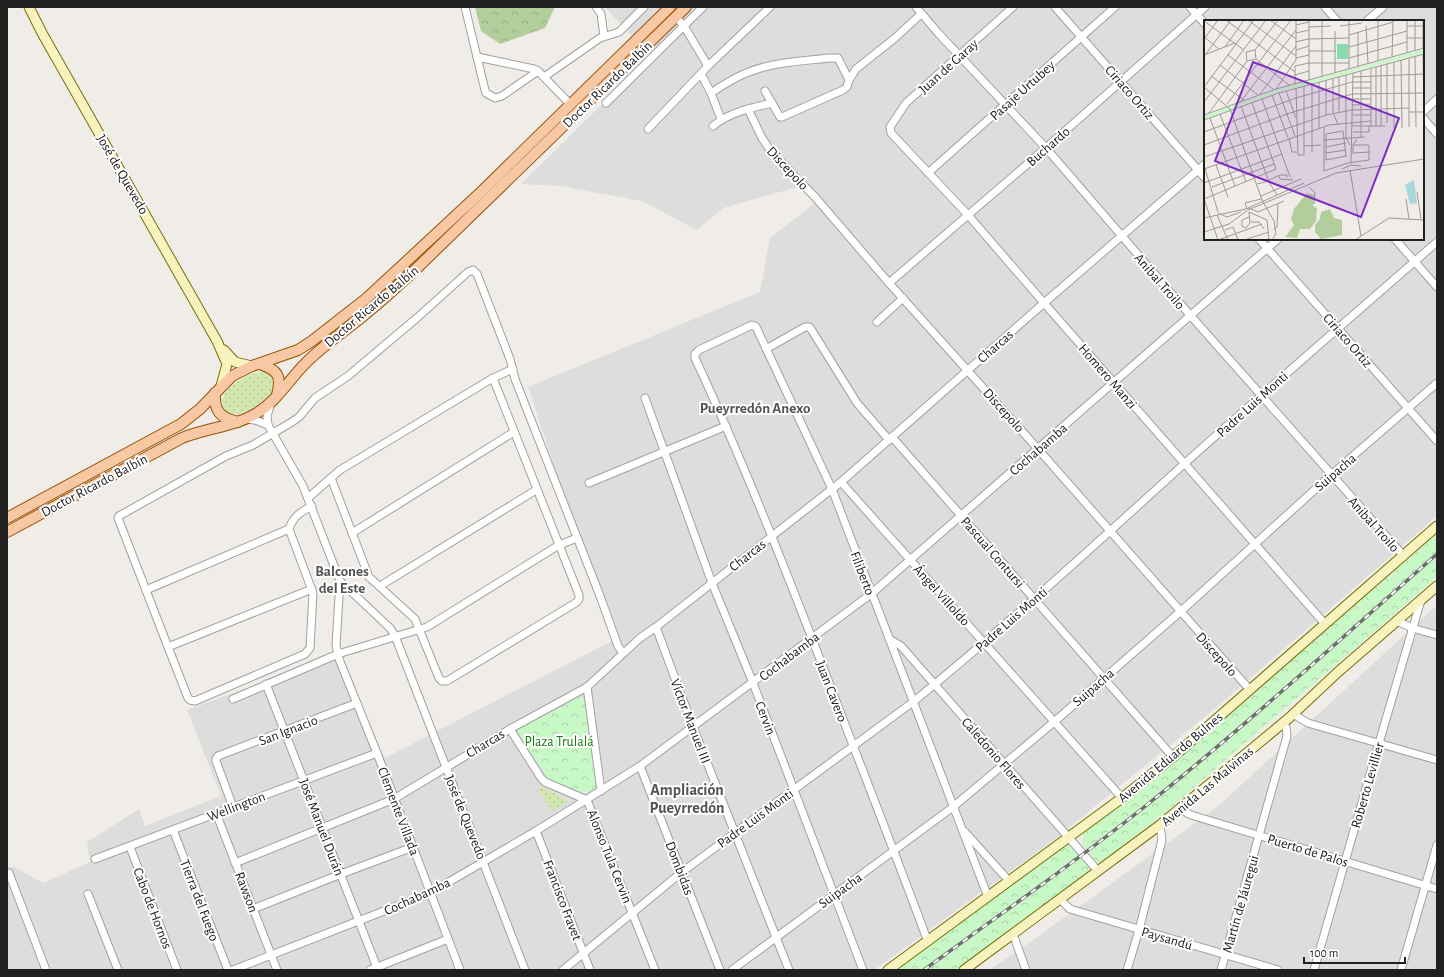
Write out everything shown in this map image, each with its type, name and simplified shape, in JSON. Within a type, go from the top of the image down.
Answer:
[{"type":"main road","name":"José de Quevedo","points":[[29,7],[42,33],[217,341]]},
{"type":"main road","name":"Doctor Ricardo Balbín","points":[[7,518],[174,428],[196,412],[232,376],[256,365],[298,350],[312,341],[366,298],[474,199],[670,7]]},
{"type":"main road","name":"Doctor Ricardo Balbín","points":[[7,532],[182,438],[241,420],[257,413],[274,400],[308,360],[370,311],[415,270],[686,7]]},
{"type":"main road","points":[[217,341],[228,356],[235,362],[256,365],[273,370],[278,376],[280,383],[274,400]]},
{"type":"main road","points":[[217,341],[227,364],[215,403],[219,413],[228,419],[241,420]]},
{"type":"main road","name":"Avenida Eduardo Bulnes","points":[[888,970],[1122,798],[1173,757],[1437,526]]},
{"type":"main road","name":"Avenida Las Malvinas","points":[[964,970],[1180,809],[1283,723],[1437,586]]},
{"type":"street","points":[[465,7],[486,93],[495,98],[502,96],[538,71]]},
{"type":"street","points":[[596,7],[601,14],[604,36]]},
{"type":"street","points":[[544,77],[604,36],[615,34],[624,29],[644,7]]},
{"type":"street","points":[[606,103],[703,7]]},
{"type":"street","points":[[648,129],[708,66],[770,7]]},
{"type":"street","name":"Anibal Troilo","points":[[916,7],[1046,148],[1261,396],[1403,555]]},
{"type":"street","name":"Juan de Garay","points":[[890,130],[890,127],[906,104],[1013,7]]},
{"type":"street","name":"Ciriaco Ortiz","points":[[1055,7],[1204,177]]},
{"type":"street","name":"Pasaje Urtubey","points":[[928,173],[1116,7]]},
{"type":"street","points":[[1190,7],[1204,23]]},
{"type":"street","name":"Buchardo","points":[[889,283],[1046,148],[1205,7]]},
{"type":"street","points":[[1325,7],[1336,20]]},
{"type":"street","points":[[1368,20],[1383,7]]},
{"type":"street","points":[[765,91],[782,118],[843,90],[847,87],[849,80],[856,69],[895,38],[921,14]]},
{"type":"street","points":[[676,17],[684,26],[708,66]]},
{"type":"street","points":[[477,57],[538,71],[571,105]]},
{"type":"street","points":[[711,93],[734,79],[767,66],[829,58],[838,58],[849,80]]},
{"type":"street","points":[[701,74],[711,93],[721,120]]},
{"type":"street","points":[[1424,111],[1437,99]]},
{"type":"street","points":[[713,126],[721,120],[748,109],[772,103]]},
{"type":"street","name":"Discepolo","points":[[748,109],[767,147],[815,197],[889,283],[968,370],[1250,690]]},
{"type":"street","points":[[1424,119],[1437,134]]},
{"type":"street","name":"Homero Manzi","points":[[890,130],[891,133],[968,215],[1325,624]]},
{"type":"street","name":"Charcas","points":[[235,863],[394,799],[446,766],[587,687],[640,638],[841,482],[1044,303],[1204,165]]},
{"type":"street","name":"Ciriaco Ortiz","points":[[1260,240],[1437,441]]},
{"type":"street","name":"Cochabamba","points":[[233,970],[430,893],[536,831],[640,766],[871,594],[1277,240]]},
{"type":"street","points":[[1396,240],[1437,287]]},
{"type":"street","name":"Padre Luis Monti","points":[[563,970],[682,872],[793,789],[854,746],[934,685],[1034,599],[1184,464],[1437,242]]},
{"type":"street","points":[[312,506],[301,511],[297,515],[291,522],[289,529],[312,589],[314,600],[309,651],[194,700],[190,700],[118,518],[119,516],[226,456],[244,449],[292,422],[299,417],[315,398],[348,376],[418,317],[468,272],[473,270],[477,274],[510,358],[515,379],[578,538],[618,646],[623,653]]},
{"type":"street","points":[[877,322],[903,298]]},
{"type":"street","name":"Filiberto","points":[[695,354],[699,350],[752,325],[756,327],[832,489],[988,897]]},
{"type":"street","name":"Pascual Contursi","points":[[766,349],[805,327],[809,327],[811,329],[855,399],[961,516],[1173,757]]},
{"type":"street","name":"Juan Cavero","points":[[695,354],[695,358],[726,426],[772,536],[854,746],[928,942]]},
{"type":"street","points":[[308,498],[340,470],[492,378],[513,369]]},
{"type":"street","points":[[331,478],[369,577],[413,616],[439,678],[442,681],[447,681],[571,606],[577,602],[579,595],[492,378]]},
{"type":"street","name":"Suipacha","points":[[732,970],[834,893],[953,807],[1054,722],[1180,612],[1331,475],[1437,383]]},
{"type":"street","name":"Cervin","points":[[645,398],[712,583],[753,683],[863,970]]},
{"type":"street","points":[[274,400],[267,416],[268,425],[312,506],[340,581]]},
{"type":"street","points":[[241,420],[255,420],[268,425]]},
{"type":"street","points":[[589,483],[726,426]]},
{"type":"street","points":[[352,533],[514,432]]},
{"type":"street","name":"Ángel Villoldo","points":[[841,482],[1122,798]]},
{"type":"street","points":[[380,586],[536,490]]},
{"type":"street","points":[[146,590],[289,529]]},
{"type":"street","points":[[232,699],[338,654],[427,627],[559,545],[578,538]]},
{"type":"street","name":"José de Quevedo","points":[[340,581],[390,628],[395,636],[525,970]]},
{"type":"street","name":"Clemente Villada","points":[[340,581],[336,644],[338,654],[460,970]]},
{"type":"street","points":[[168,647],[312,589]]},
{"type":"street","name":"Roberto Levillier","points":[[1314,970],[1421,600]]},
{"type":"street","points":[[1397,621],[1412,628],[1437,635]]},
{"type":"street","name":"Víctor Manuel III","points":[[656,627],[734,833],[789,970]]},
{"type":"street","name":"Caledonio Flores","points":[[889,639],[901,646],[1098,871]]},
{"type":"street","name":"José Manuel Durán","points":[[266,684],[359,921],[375,969]]},
{"type":"street","name":"Alonso Tula Cervin","points":[[587,687],[601,791]]},
{"type":"street","name":"San Ignacio","points":[[233,807],[216,762],[218,756],[357,703]]},
{"type":"street","points":[[1293,714],[1308,723],[1437,760]]},
{"type":"street","name":"Martín de Jáuregui","points":[[1221,970],[1287,736],[1286,727],[1283,723]]},
{"type":"street","name":"Alonso Tula Cervin","points":[[510,729],[545,782],[586,800],[633,912],[655,970]]},
{"type":"street","name":"Wellington","points":[[95,859],[377,753]]},
{"type":"street","name":"Dombidas","points":[[640,766],[720,970]]},
{"type":"street","name":"Puerto de Palos","points":[[1180,809],[1192,815],[1437,889]]},
{"type":"street","name":"Rawson","points":[[216,813],[277,970]]},
{"type":"street","points":[[1127,970],[1162,840],[1160,825]]},
{"type":"street","name":"Filiberto","points":[[961,827],[1009,881]]},
{"type":"street","name":"Tierra del Fuego","points":[[173,830],[228,970]]},
{"type":"street","name":"Francisco Fravet","points":[[536,831],[590,970]]},
{"type":"street","points":[[1401,970],[1437,845]]},
{"type":"street","name":"Cabo de Hornos","points":[[130,847],[177,970]]},
{"type":"street","points":[[253,909],[412,847]]},
{"type":"street","points":[[9,873],[46,970]]},
{"type":"street","points":[[88,894],[118,970]]},
{"type":"street","name":"Paysandú","points":[[1060,899],[1070,909],[1278,970]]},
{"type":"street","points":[[1012,934],[1026,970]]},
{"type":"street","points":[[375,969],[448,939]]},
{"type":"shaded area","points":[[605,7],[1437,7],[1437,516],[1218,706],[1055,839],[874,970],[7,970],[7,867],[14,867],[43,883],[90,862],[87,842],[139,809],[145,826],[221,796],[187,710],[334,657],[385,758],[612,641],[528,387],[760,292],[770,238],[815,203],[801,186],[723,208],[697,230],[642,201],[561,186],[521,184],[651,56]]},
{"type":"shaded area","points":[[1437,605],[1437,970],[989,970],[1029,943],[1216,808]]},
{"type":"green space","points":[[475,7],[555,7],[545,28],[500,44],[481,31]]},
{"type":"green space","points":[[262,371],[272,376],[274,385],[272,393],[260,403],[244,412],[230,414],[225,409],[222,400],[225,394],[239,381]]},
{"type":"green space","points":[[1437,534],[1437,577],[1169,809],[1103,862],[1097,863],[1082,843],[1083,832],[1172,765]]},
{"type":"green space","name":"Plaza Trulalá","points":[[578,695],[585,700],[597,786],[585,794],[551,782],[518,733],[519,728]]},
{"type":"green space","points":[[542,787],[569,801],[553,811],[537,789]]},
{"type":"green space","points":[[1069,843],[1089,866],[1088,873],[955,970],[892,970],[1062,846]]},
{"type":"railway","points":[[924,970],[1062,870],[1143,808],[1255,715],[1437,554]]},
{"type":"district","name":"Pueyrredón Anexo","points":[[755,408]]},
{"type":"district","name":"Balcones del Este","points":[[342,580]]},
{"type":"district","name":"Ampliación Pueyrredón","points":[[687,798]]}]
